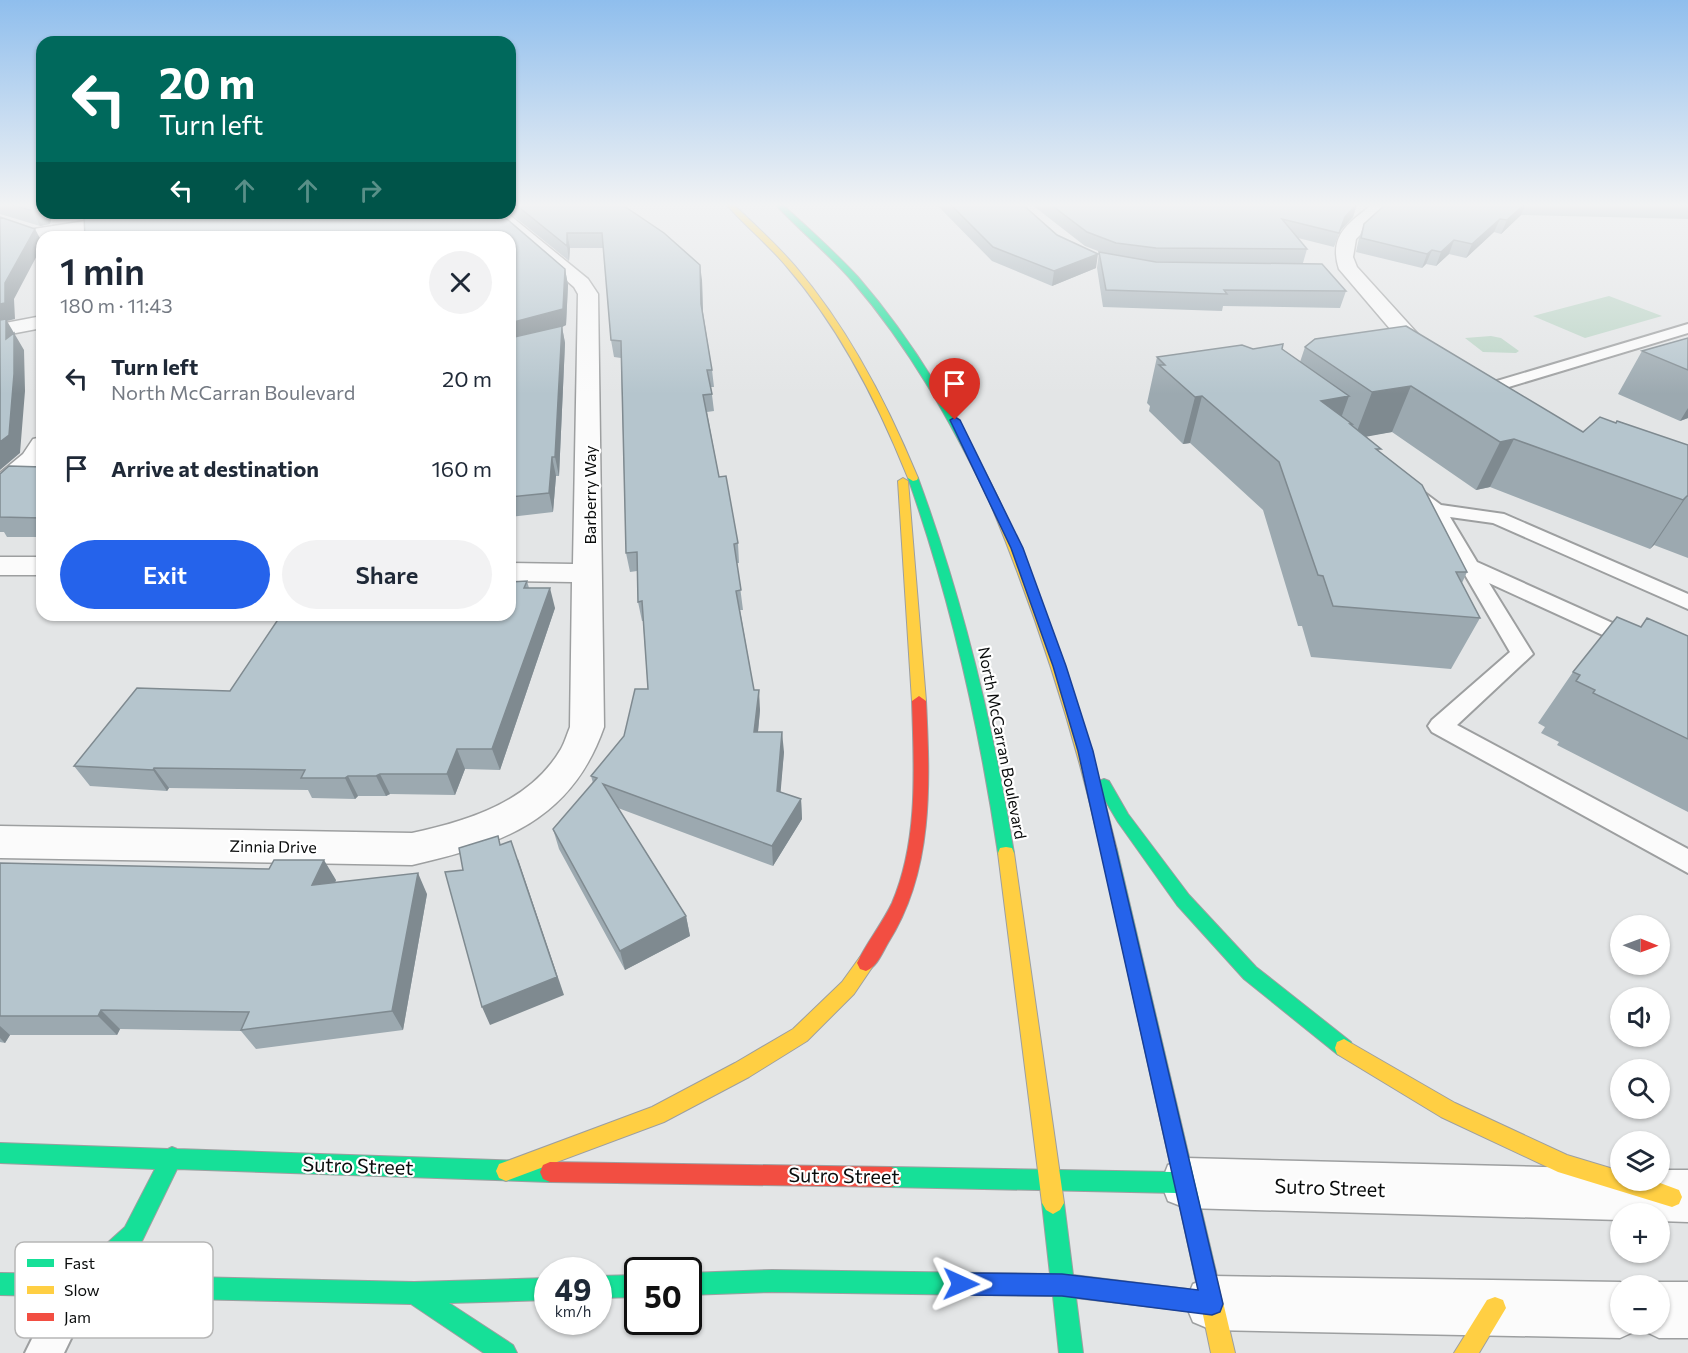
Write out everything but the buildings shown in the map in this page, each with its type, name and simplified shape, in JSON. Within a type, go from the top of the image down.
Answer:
[{"type":"main road","name":"North McCarran Boulevard","points":[[790,267],[829,315],[855,357],[902,450],[947,573],[978,694],[1000,804],[1071,1353]]},
{"type":"main road","points":[[702,1284],[772,1281],[1062,1285],[1217,1328],[1186,1183],[1086,751],[1060,666],[1017,548],[955,420],[923,365],[863,287],[844,267]]},
{"type":"main road","points":[[506,1171],[657,1114],[742,1070],[800,1035],[848,988],[879,944],[902,902],[915,859],[922,777],[918,682],[909,587],[902,450]]},
{"type":"main road","points":[[1086,751],[1123,818],[1183,900],[1250,973],[1343,1047],[1448,1110],[1565,1165],[1680,1197]]},
{"type":"main road","name":"Sutro Street","points":[[0,1154],[172,1157],[506,1171],[1186,1183]]},
{"type":"main road","points":[[125,1242],[133,1235],[172,1157]]},
{"type":"main road","points":[[0,1284],[15,1284]]},
{"type":"main road","points":[[213,1288],[414,1293],[534,1289]]},
{"type":"main road","points":[[414,1293],[505,1353]]},
{"type":"main road","points":[[1466,1353],[1495,1308]]},
{"type":"street","name":"Barberry Way","points":[[536,800],[552,786],[576,756],[587,727],[589,573],[578,332],[588,294],[581,283],[558,267]]},
{"type":"street","points":[[1349,267],[1405,335],[1443,374],[1503,406]]},
{"type":"street","points":[[1328,272],[1351,272]]},
{"type":"street","points":[[0,330],[36,323]]},
{"type":"street","points":[[0,487],[36,453]]},
{"type":"street","points":[[0,566],[36,566]]},
{"type":"street","points":[[516,572],[589,573]]},
{"type":"street","name":"Zinnia Drive","points":[[0,842],[412,849],[462,838],[509,818],[536,800]]},
{"type":"street","name":"Sutro Street","points":[[1186,1183],[1680,1197]]},
{"type":"street","points":[[1217,1328],[1495,1308],[1610,1310]]},
{"type":"street","points":[[1670,1310],[1688,1310]]},
{"type":"lane","points":[[1443,374],[1639,343],[1688,328]]},
{"type":"lane","points":[[1639,343],[1659,351]]},
{"type":"lane","points":[[1398,482],[1436,510],[1522,654],[1440,726],[1688,862]]},
{"type":"lane","points":[[1436,510],[1497,518],[1688,602]]},
{"type":"lane","points":[[1470,566],[1688,666]]},
{"type":"lane","points":[[44,1353],[52,1338]]},
{"type":"green space","points":[[1609,296],[1662,316],[1585,338],[1533,316]]},
{"type":"green space","points":[[1491,336],[1501,338],[1519,351],[1516,353],[1483,352],[1465,338]]},
{"type":"traffic: fast","points":[[844,267],[903,339],[920,365],[967,445],[994,500]]},
{"type":"traffic: fast","points":[[913,478],[944,570],[970,663],[990,757],[1006,853]]},
{"type":"traffic: fast","points":[[1104,785],[1123,818],[1183,900],[1250,973],[1344,1048]]},
{"type":"traffic: fast","points":[[1109,850],[1205,1272]]},
{"type":"traffic: fast","points":[[0,1153],[550,1172]]},
{"type":"traffic: fast","points":[[125,1242],[133,1235],[172,1157]]},
{"type":"traffic: fast","points":[[891,1177],[1186,1183]]},
{"type":"traffic: fast","points":[[1053,1203],[1071,1353]]},
{"type":"traffic: fast","points":[[702,1284],[772,1281],[1062,1285],[1212,1303]]},
{"type":"traffic: fast","points":[[0,1284],[15,1284]]},
{"type":"traffic: fast","points":[[612,1287],[624,1286]]},
{"type":"traffic: fast","points":[[213,1289],[414,1293],[534,1289]]},
{"type":"traffic: fast","points":[[414,1293],[505,1353]]},
{"type":"traffic: slow","points":[[792,267],[817,300],[864,373],[913,478]]},
{"type":"traffic: slow","points":[[903,481],[919,701]]},
{"type":"traffic: slow","points":[[994,500],[1029,586],[1060,672],[1087,759],[1109,850]]},
{"type":"traffic: slow","points":[[1006,853],[1053,1203]]},
{"type":"traffic: slow","points":[[506,1171],[657,1115],[742,1070],[800,1035],[848,988],[866,963]]},
{"type":"traffic: slow","points":[[1344,1048],[1448,1110],[1565,1165],[1672,1197]]},
{"type":"traffic: slow","points":[[1205,1272],[1223,1353]]},
{"type":"traffic: slow","points":[[1466,1353],[1495,1308]]},
{"type":"traffic: jam","points":[[866,963],[886,932],[901,900],[911,869],[920,805],[919,701]]},
{"type":"traffic: jam","points":[[550,1172],[891,1177]]},
{"type":"route","points":[[955,420],[1017,548],[1060,666],[1086,751],[1212,1304],[1062,1285],[961,1284]]}]
